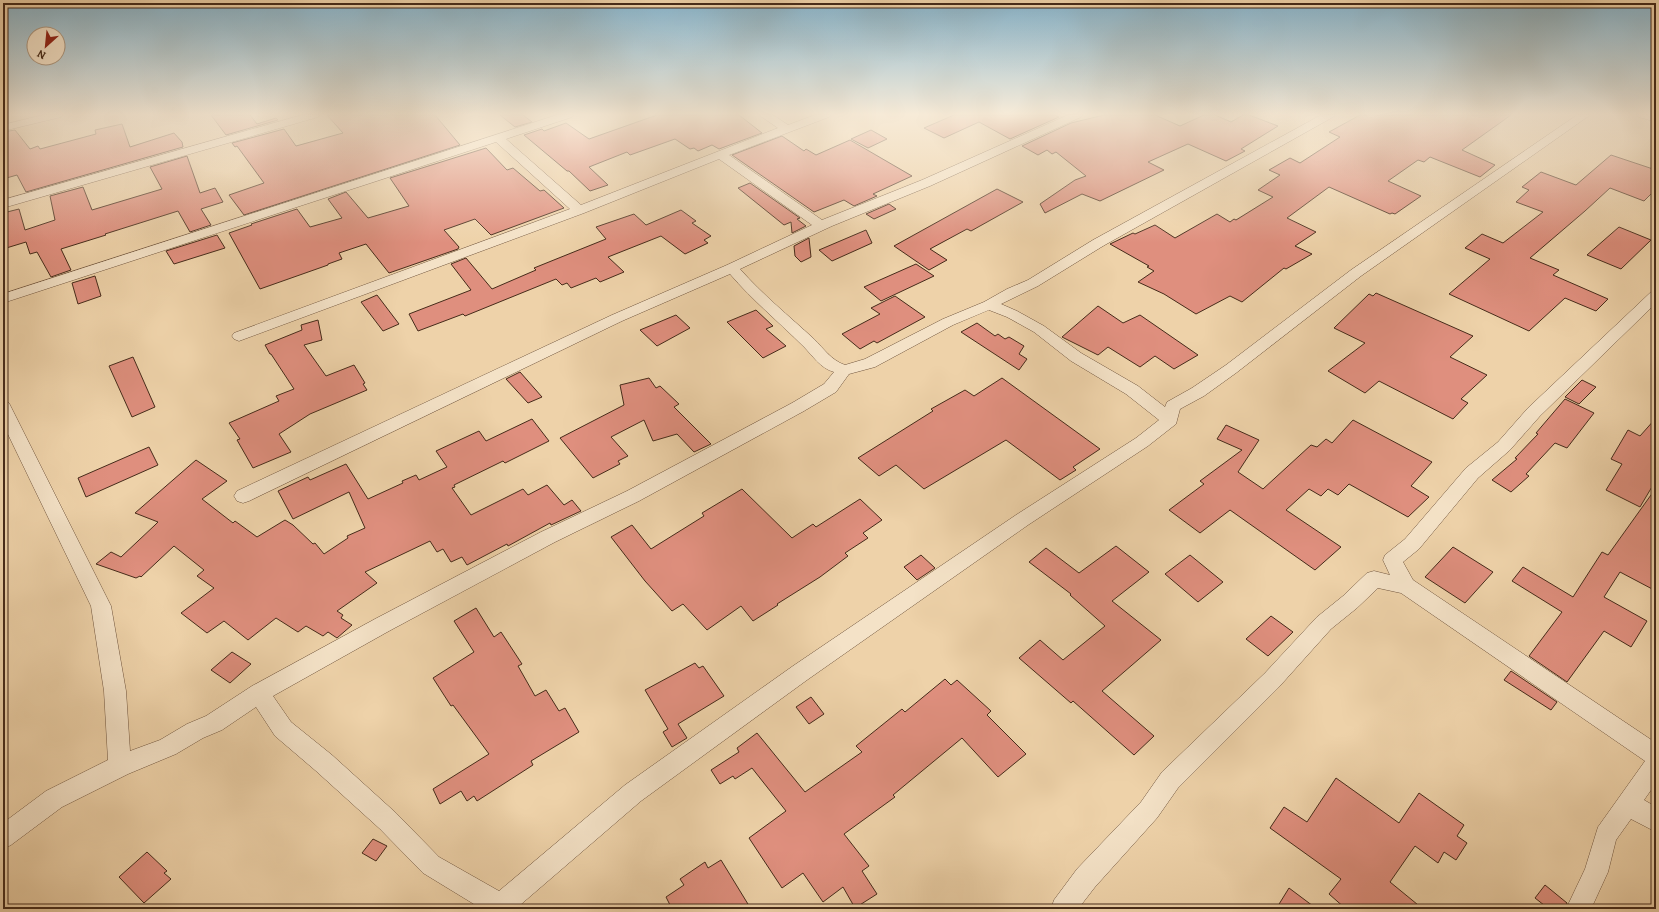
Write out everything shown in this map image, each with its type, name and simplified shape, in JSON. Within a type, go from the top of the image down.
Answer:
[{"type":"street","points":[[3,204],[165,158]]},
{"type":"street","points":[[3,299],[438,158]]},
{"type":"street","points":[[520,158],[579,210]]},
{"type":"street","points":[[239,336],[579,210],[711,158]]},
{"type":"street","points":[[725,158],[822,226]]},
{"type":"street","points":[[243,496],[543,355],[618,318],[732,268],[822,226],[981,158]]},
{"type":"street","points":[[732,268],[752,291],[810,344],[822,358],[835,367],[844,370],[870,363],[948,322],[990,305],[1012,292],[1033,283],[1098,243],[1252,158]]},
{"type":"street","points":[[259,693],[283,729],[324,763],[377,811],[431,866],[505,907],[633,794],[652,780],[800,672],[1022,520],[1142,442],[1170,420],[1173,406],[1198,392],[1231,369],[1356,273],[1523,158]]},
{"type":"street","points":[[1063,909],[1101,861],[1149,810],[1170,780],[1272,680],[1324,623],[1350,602],[1374,580],[1392,560],[1412,544],[1472,473],[1504,446],[1534,412],[1656,295]]},
{"type":"street","points":[[990,305],[1012,314],[1040,329],[1076,357],[1132,390],[1170,420]]},
{"type":"street","points":[[3,837],[54,799],[120,766],[168,747],[195,731],[214,723],[259,693],[518,553],[633,496],[765,425],[830,388],[844,370]]},
{"type":"street","points":[[3,407],[101,606],[115,691],[120,766]]},
{"type":"street","points":[[1392,560],[1406,586]]},
{"type":"street","points":[[1374,580],[1406,586],[1656,755]]},
{"type":"street","points":[[1578,909],[1596,872],[1606,835],[1656,764]]},
{"type":"street","points":[[1628,804],[1656,820]]},
{"type":"building","points":[[3,158],[146,158],[26,192],[17,175],[3,179]]},
{"type":"building","points":[[182,158],[188,158],[200,193],[215,188],[223,202],[201,209],[211,225],[190,232],[178,211],[105,234],[106,235],[61,249],[71,270],[51,277],[37,252],[30,254],[26,242],[3,249],[3,213],[19,209],[25,230],[55,220],[50,196],[83,187],[92,210],[162,189],[150,167]]},
{"type":"building","points":[[245,158],[421,158],[244,215],[229,195],[264,183]]},
{"type":"building","points":[[455,158],[495,158],[507,170],[513,168],[540,191],[544,190],[564,208],[491,235],[475,219],[444,230],[459,247],[458,249],[389,273],[366,244],[339,253],[342,259],[328,265],[260,289],[229,233],[297,209],[310,227],[342,218],[328,199],[346,192],[368,218],[409,206],[390,178]]},
{"type":"building","points":[[551,158],[613,158],[589,167],[608,185],[590,191],[569,171]]},
{"type":"building","points":[[736,158],[880,158],[912,176],[873,194],[877,196],[854,206],[844,200],[814,212]]},
{"type":"building","points":[[1063,158],[1158,158],[1148,162],[1164,170],[1100,201],[1082,194],[1045,213],[1040,204],[1075,180],[1086,176]]},
{"type":"building","points":[[1218,158],[1233,158],[1226,161]]},
{"type":"building","points":[[1290,158],[1300,163],[1308,158],[1429,158],[1424,162],[1418,160],[1388,181],[1421,196],[1395,214],[1390,214],[1329,187],[1287,218],[1316,232],[1295,246],[1312,254],[1286,269],[1284,268],[1242,302],[1230,296],[1196,314],[1164,294],[1138,282],[1154,271],[1147,267],[1149,266],[1110,244],[1155,225],[1175,238],[1217,214],[1230,222],[1234,219],[1236,220],[1273,197],[1258,190],[1280,175],[1269,170]]},
{"type":"building","points":[[1431,158],[1479,158],[1495,165],[1480,177]]},
{"type":"building","points":[[1608,158],[1619,158],[1656,170],[1656,189],[1644,201],[1610,188],[1530,258],[1559,270],[1553,275],[1608,299],[1596,311],[1565,298],[1529,331],[1449,294],[1490,259],[1465,248],[1482,234],[1503,243],[1543,212],[1516,202],[1529,190],[1522,187],[1541,172],[1576,185]]},
{"type":"building","points":[[750,183],[800,218],[797,219],[806,226],[792,233],[791,222],[784,225],[738,188]]},
{"type":"building","points":[[997,189],[1023,202],[971,231],[967,229],[930,249],[947,260],[929,270],[894,246]]},
{"type":"building","points":[[889,204],[896,209],[874,219],[866,214]]},
{"type":"building","points":[[681,210],[696,221],[692,223],[711,236],[704,240],[708,243],[685,254],[661,236],[608,257],[624,272],[600,282],[596,278],[571,288],[567,283],[562,285],[556,279],[465,316],[463,314],[418,331],[409,314],[471,290],[451,264],[466,258],[492,289],[536,270],[534,268],[606,239],[596,227],[634,214],[646,225]]},
{"type":"building","points":[[1619,227],[1651,240],[1621,269],[1587,255]]},
{"type":"building","points":[[866,230],[872,243],[832,261],[819,250]]},
{"type":"building","points":[[217,235],[225,248],[174,264],[166,251]]},
{"type":"building","points":[[809,238],[811,257],[801,262],[795,256],[794,246]]},
{"type":"building","points":[[916,264],[934,276],[881,301],[864,287]]},
{"type":"building","points":[[95,276],[101,296],[78,304],[72,283]]},
{"type":"building","points":[[1376,293],[1473,336],[1450,357],[1487,375],[1461,399],[1468,403],[1453,419],[1379,381],[1365,393],[1328,371],[1365,343],[1334,328],[1369,294],[1373,296]]},
{"type":"building","points":[[377,295],[399,324],[383,331],[361,302]]},
{"type":"building","points":[[895,296],[925,317],[877,343],[874,341],[860,349],[842,334],[880,314],[871,308]]},
{"type":"building","points":[[1098,306],[1123,323],[1140,315],[1198,355],[1174,369],[1155,356],[1140,367],[1108,347],[1098,355],[1062,337]]},
{"type":"building","points":[[756,310],[773,326],[766,329],[786,346],[763,358],[727,322]]},
{"type":"building","points":[[676,315],[690,328],[657,346],[640,330]]},
{"type":"building","points":[[318,320],[322,340],[304,345],[326,376],[354,365],[365,383],[363,384],[367,390],[310,414],[279,434],[291,452],[253,468],[237,440],[240,439],[229,423],[279,401],[276,396],[294,389],[265,345],[302,330],[301,325]]},
{"type":"building","points":[[977,323],[995,336],[998,334],[1005,339],[1009,337],[1024,346],[1019,354],[1027,359],[1019,370],[961,332]]},
{"type":"building","points":[[133,357],[155,407],[132,417],[109,366]]},
{"type":"building","points":[[520,372],[542,397],[528,403],[506,379]]},
{"type":"building","points":[[649,378],[656,388],[660,386],[679,404],[674,407],[711,444],[694,452],[677,434],[653,441],[644,420],[611,437],[628,456],[618,461],[620,464],[593,478],[560,438],[624,405],[620,385]]},
{"type":"building","points":[[1002,378],[1100,449],[1073,467],[1076,470],[1060,480],[1006,440],[924,489],[896,465],[879,476],[858,458],[933,411],[931,409],[965,390],[974,396]]},
{"type":"building","points":[[1582,380],[1596,387],[1579,404],[1565,397]]},
{"type":"building","points":[[1565,399],[1594,413],[1567,448],[1555,443],[1526,474],[1529,476],[1511,492],[1492,480],[1517,459],[1515,458],[1538,434],[1536,433]]},
{"type":"building","points":[[1656,418],[1656,480],[1640,507],[1606,490],[1622,464],[1611,459],[1628,430],[1640,436]]},
{"type":"building","points":[[532,419],[549,441],[505,463],[503,461],[454,485],[455,487],[452,488],[471,515],[523,489],[528,495],[547,485],[564,505],[572,500],[581,511],[551,525],[550,523],[508,546],[507,544],[467,565],[462,557],[451,562],[443,549],[437,552],[430,541],[365,572],[377,583],[337,611],[343,615],[341,618],[352,625],[337,638],[328,632],[323,636],[306,626],[298,632],[276,618],[248,640],[224,621],[207,633],[181,613],[214,588],[197,576],[204,570],[174,546],[141,577],[136,578],[96,564],[111,552],[121,557],[158,522],[135,513],[196,460],[227,481],[202,499],[233,523],[235,521],[257,537],[285,520],[293,525],[313,544],[315,543],[324,554],[348,538],[347,536],[365,528],[349,492],[293,519],[278,491],[308,477],[310,480],[346,464],[368,499],[403,483],[402,481],[416,475],[419,480],[447,467],[436,451],[479,431],[486,441]]},
{"type":"building","points":[[1353,420],[1432,462],[1411,486],[1429,497],[1408,517],[1349,484],[1338,495],[1328,489],[1321,496],[1309,489],[1286,510],[1341,547],[1315,570],[1230,510],[1200,533],[1169,510],[1204,484],[1200,481],[1242,450],[1217,439],[1226,425],[1259,440],[1238,472],[1263,489],[1311,445],[1317,447],[1326,439],[1332,443]]},
{"type":"building","points":[[149,447],[158,465],[86,497],[78,478]]},
{"type":"building","points":[[1656,488],[1656,591],[1620,572],[1604,597],[1647,621],[1631,647],[1604,631],[1567,682],[1529,656],[1562,612],[1512,581],[1523,567],[1573,597],[1602,552],[1608,555]]},
{"type":"building","points":[[742,489],[792,538],[813,524],[816,527],[860,499],[882,520],[863,533],[868,538],[845,553],[848,556],[820,577],[753,621],[741,606],[707,630],[683,604],[672,611],[645,581],[611,537],[632,525],[651,549],[704,516],[702,513]]},
{"type":"building","points":[[1116,546],[1149,572],[1112,601],[1161,640],[1102,691],[1154,736],[1134,755],[1073,701],[1071,703],[1019,658],[1040,640],[1063,660],[1105,626],[1070,595],[1071,594],[1029,562],[1046,548],[1079,573]]},
{"type":"building","points":[[1453,547],[1493,572],[1465,603],[1425,577]]},
{"type":"building","points":[[921,555],[935,568],[917,580],[904,567]]},
{"type":"building","points":[[1190,555],[1223,582],[1198,602],[1165,574]]},
{"type":"building","points":[[476,608],[494,637],[501,632],[522,664],[518,666],[535,696],[546,690],[559,711],[565,708],[579,732],[531,761],[533,765],[477,801],[474,796],[467,801],[461,791],[440,804],[433,789],[489,754],[453,705],[451,706],[433,678],[474,652],[454,621]]},
{"type":"building","points":[[1271,616],[1293,632],[1268,656],[1246,639]]},
{"type":"building","points":[[232,652],[251,664],[230,683],[211,670]]},
{"type":"building","points":[[695,663],[699,668],[703,666],[724,696],[678,724],[687,738],[672,747],[663,732],[668,729],[645,690]]},
{"type":"building","points":[[1511,671],[1557,702],[1551,710],[1504,680]]},
{"type":"building","points":[[945,679],[951,685],[957,680],[991,711],[987,715],[1026,754],[998,777],[962,738],[893,795],[895,797],[844,834],[869,866],[862,871],[877,894],[855,908],[843,887],[823,902],[803,873],[782,888],[749,838],[786,811],[752,768],[735,779],[733,776],[720,784],[711,770],[739,752],[737,748],[757,733],[805,792],[862,752],[856,746],[902,709],[905,712]]},
{"type":"building","points":[[811,697],[824,714],[809,724],[796,707]]},
{"type":"building","points":[[1336,778],[1399,823],[1419,793],[1464,825],[1457,836],[1467,843],[1456,860],[1444,852],[1438,863],[1415,846],[1390,882],[1423,909],[1346,909],[1329,894],[1341,879],[1270,828],[1284,807],[1307,822]]},
{"type":"building","points":[[373,839],[387,846],[376,861],[362,853]]},
{"type":"building","points":[[147,852],[167,871],[164,873],[171,879],[144,903],[119,877]]},
{"type":"building","points":[[721,860],[751,909],[672,909],[666,897],[684,885],[680,879],[705,862],[708,868]]},
{"type":"building","points":[[1545,885],[1567,903],[1565,909],[1549,909],[1535,898]]},
{"type":"building","points":[[1289,888],[1317,909],[1276,909]]}]
